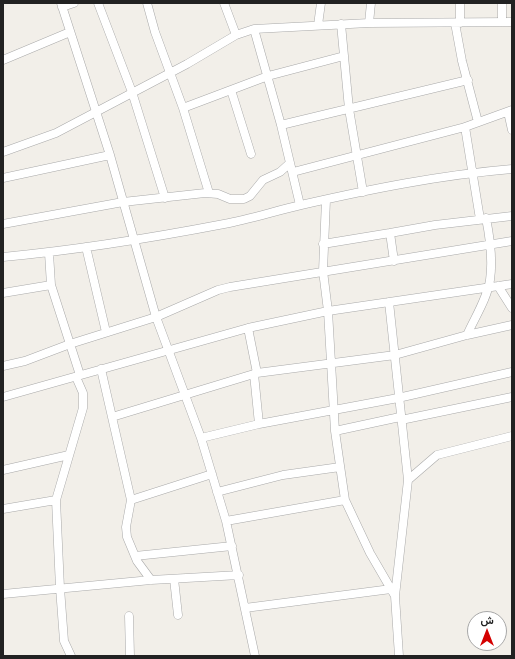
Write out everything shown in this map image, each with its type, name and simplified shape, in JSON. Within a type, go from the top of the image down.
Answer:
[{"type":"street","points":[[74,3],[62,5],[110,155],[156,317],[201,438],[226,521],[239,575],[255,656]]},
{"type":"street","points":[[98,3],[132,92],[166,198]]},
{"type":"street","points":[[147,3],[155,32],[183,108],[209,193]]},
{"type":"street","points":[[224,3],[236,35]]},
{"type":"street","points":[[318,25],[321,3]]},
{"type":"street","points":[[369,23],[371,3]]},
{"type":"street","points":[[460,3],[458,23],[462,61],[478,122]]},
{"type":"street","points":[[502,3],[502,22]]},
{"type":"street","points":[[3,152],[56,133],[170,73],[236,35],[254,29],[369,23],[512,22]]},
{"type":"street","points":[[341,24],[355,155],[363,192]]},
{"type":"street","points":[[254,29],[268,76],[300,205]]},
{"type":"street","points":[[3,60],[70,32]]},
{"type":"street","points":[[183,108],[268,76],[344,56]]},
{"type":"street","points":[[281,126],[468,80]]},
{"type":"street","points":[[231,90],[252,154]]},
{"type":"street","points":[[293,172],[465,127],[510,111],[512,130]]},
{"type":"street","points":[[465,127],[471,172],[490,244],[490,272],[488,287],[467,335]]},
{"type":"street","points":[[3,178],[110,155]]},
{"type":"street","points":[[3,224],[123,202],[209,193],[218,194],[230,199],[244,199],[250,196],[263,180],[280,172],[290,163]]},
{"type":"street","points":[[3,257],[49,253],[134,240],[225,224],[300,205],[363,192],[471,172],[512,169]]},
{"type":"street","points":[[326,200],[323,271],[328,311],[335,431],[345,500],[370,553],[393,592]]},
{"type":"street","points":[[323,244],[483,219],[512,216]]},
{"type":"street","points":[[390,233],[394,261]]},
{"type":"street","points":[[3,366],[25,361],[70,344],[156,317],[218,290],[323,271],[394,261],[512,241]]},
{"type":"street","points":[[86,247],[106,332]]},
{"type":"street","points":[[49,253],[51,285],[70,344],[82,393],[83,408],[56,500],[64,641],[71,656]]},
{"type":"street","points":[[3,396],[248,328],[328,311],[512,284]]},
{"type":"street","points":[[3,293],[51,285]]},
{"type":"street","points":[[498,286],[512,308]]},
{"type":"street","points":[[389,302],[400,419],[408,480],[393,592],[399,656]]},
{"type":"street","points":[[112,417],[255,374],[395,355],[467,335],[512,325]]},
{"type":"street","points":[[248,328],[255,374],[260,424]]},
{"type":"street","points":[[101,369],[131,500],[126,527],[127,537],[135,556],[150,580]]},
{"type":"street","points":[[201,438],[260,424],[398,398],[512,372]]},
{"type":"street","points":[[335,431],[512,397]]},
{"type":"street","points":[[408,480],[437,455],[512,436]]},
{"type":"street","points":[[3,470],[69,455]]},
{"type":"street","points":[[217,492],[283,475],[340,467]]},
{"type":"street","points":[[131,500],[212,474]]},
{"type":"street","points":[[3,509],[56,500]]},
{"type":"street","points":[[226,521],[345,500]]},
{"type":"street","points":[[135,556],[232,546]]},
{"type":"street","points":[[3,594],[150,580],[239,575]]},
{"type":"street","points":[[174,579],[178,615]]},
{"type":"street","points":[[245,608],[393,592]]},
{"type":"street","points":[[129,616],[130,656]]}]
